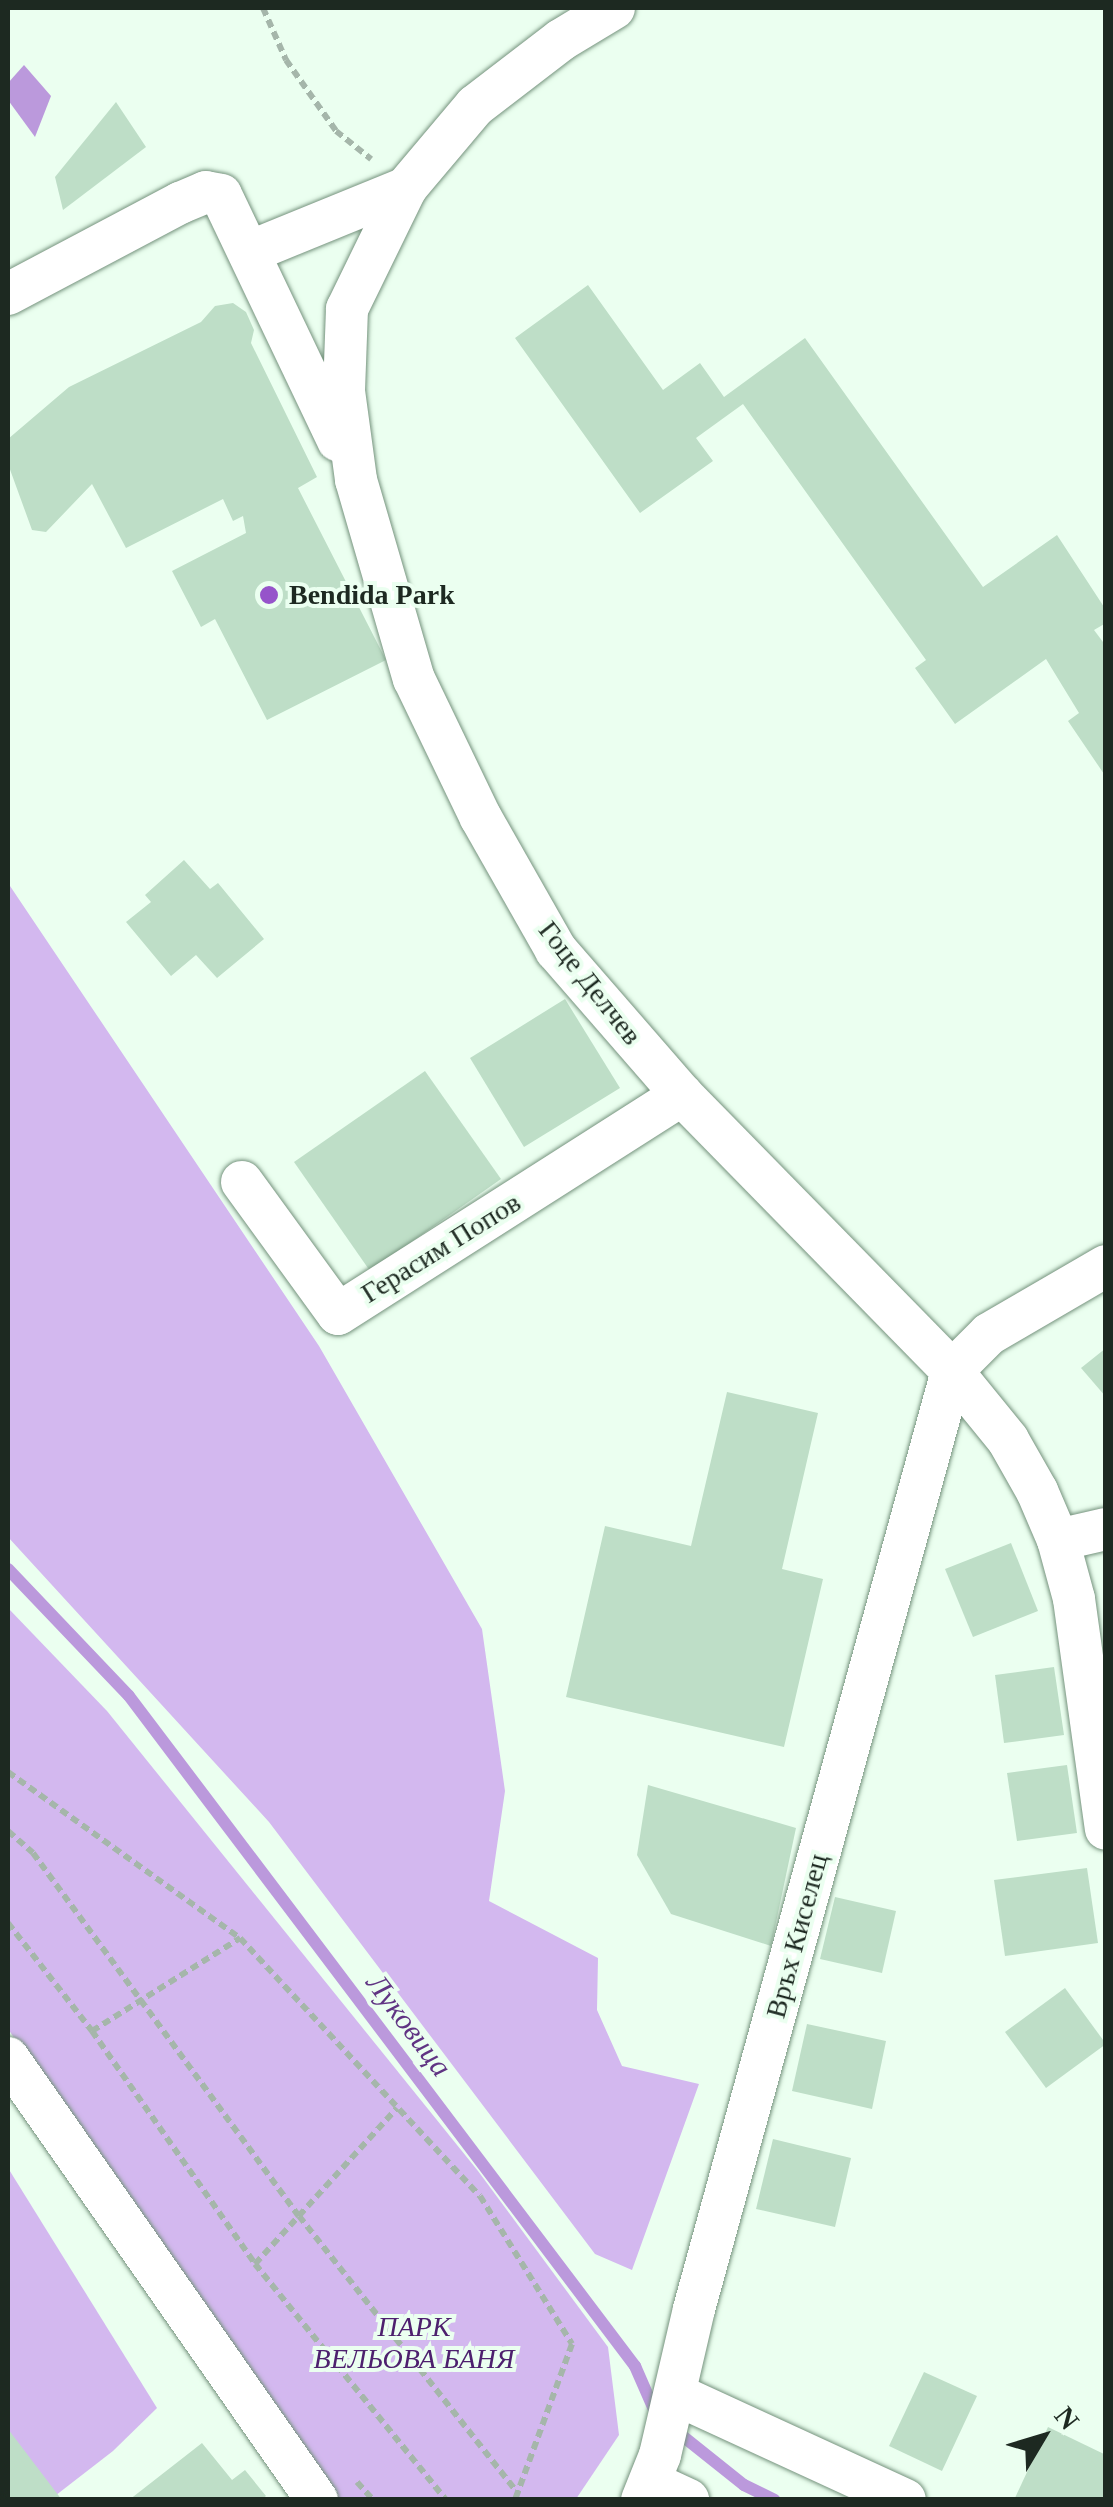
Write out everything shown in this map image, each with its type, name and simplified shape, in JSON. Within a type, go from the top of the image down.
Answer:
[{"type":"street","name":"Гоце Делчев","points":[[614,8],[562,40],[474,106],[406,188],[348,309],[344,391],[356,480],[414,680],[481,818],[556,950],[682,1095],[952,1371],[1008,1440],[1058,1540],[1074,1599],[1106,1829]]},
{"type":"street","points":[[249,252],[406,188]]},
{"type":"street","points":[[8,294],[206,192],[221,196],[356,480]]},
{"type":"street","name":"Герасим Попов","points":[[242,1182],[338,1314],[682,1095]]},
{"type":"street","points":[[952,1371],[989,1334],[1106,1266]]},
{"type":"street","name":"Връх Киселец","points":[[660,2484],[694,2309],[952,1371]]},
{"type":"street","points":[[1058,1540],[1106,1529]]},
{"type":"street","points":[[8,2058],[317,2500]]},
{"type":"street","points":[[673,2404],[905,2500]]},
{"type":"path","points":[[263,8],[286,60],[336,131],[406,188]]},
{"type":"path","points":[[8,1772],[240,1938],[480,2196],[572,2344],[516,2496]]},
{"type":"path","points":[[8,1830],[33,1853],[299,2216],[516,2496]]},
{"type":"path","points":[[8,1923],[92,2031],[255,2264],[446,2500]]},
{"type":"path","points":[[92,2031],[240,1938]]},
{"type":"path","points":[[255,2264],[398,2108]]},
{"type":"green space","points":[[8,883],[319,1346],[482,1629],[505,1791],[489,1901],[598,1958],[597,2010],[622,2066],[699,2084],[632,2270],[595,2254],[269,1822],[8,1537]]},
{"type":"green space","name":"ПАРК ВЕЛЬОВА БАНЯ","points":[[8,1608],[107,1711],[478,2171],[608,2347],[619,2435],[576,2499],[337,2499],[8,2029]]},
{"type":"green space","points":[[8,2168],[157,2408],[113,2451],[51,2499],[8,2499]]},
{"type":"shaded area","points":[[24,65],[51,96],[35,137],[8,100],[8,83]]},
{"type":"building","points":[[116,102],[146,147],[63,210],[55,177]]},
{"type":"building","points":[[588,285],[663,390],[700,363],[724,397],[805,338],[983,587],[1057,535],[1106,610],[1106,623],[1094,630],[1106,646],[1106,777],[1068,721],[1079,713],[1046,659],[955,724],[915,668],[926,660],[743,404],[696,438],[713,461],[640,513],[515,338]]},
{"type":"building","points":[[233,303],[246,312],[254,330],[251,343],[317,477],[298,488],[386,660],[267,720],[215,619],[201,627],[172,571],[246,533],[243,516],[233,521],[223,499],[126,548],[92,484],[46,532],[32,530],[8,464],[8,439],[69,387],[201,322],[215,306]]},
{"type":"building","points":[[184,860],[210,889],[218,883],[264,939],[217,978],[196,955],[171,976],[126,922],[151,902],[145,895]]},
{"type":"building","points":[[565,999],[620,1088],[524,1147],[470,1058]]},
{"type":"building","points":[[425,1071],[501,1179],[370,1271],[294,1162]]},
{"type":"building","points":[[1106,1348],[1106,1397],[1081,1368]]},
{"type":"building","points":[[727,1392],[818,1413],[782,1569],[823,1579],[784,1747],[566,1697],[605,1526],[691,1546]]},
{"type":"building","points":[[1011,1543],[1038,1611],[973,1637],[945,1569]]},
{"type":"building","points":[[1054,1667],[1064,1735],[1004,1743],[995,1675]]},
{"type":"building","points":[[1067,1765],[1077,1833],[1017,1841],[1007,1773]]},
{"type":"building","points":[[648,1785],[796,1828],[771,1946],[671,1914],[637,1855]]},
{"type":"building","points":[[1087,1868],[1098,1943],[1005,1956],[994,1880]]},
{"type":"building","points":[[835,1897],[896,1911],[882,1973],[820,1959]]},
{"type":"building","points":[[1065,1988],[1106,2044],[1046,2088],[1005,2032]]},
{"type":"building","points":[[807,2024],[886,2041],[872,2109],[792,2091]]},
{"type":"building","points":[[773,2139],[851,2158],[835,2227],[756,2209]]},
{"type":"building","points":[[924,2372],[977,2396],[942,2471],[889,2446]]},
{"type":"building","points":[[1048,2427],[1106,2455],[1106,2500],[1014,2500]]},
{"type":"building","points":[[8,2429],[62,2500],[8,2500]]},
{"type":"building","points":[[202,2443],[232,2480],[245,2470],[266,2496],[261,2500],[129,2500]]},
{"type":"waterway","name":"Луковица","points":[[8,1569],[129,1696],[635,2366],[656,2414]]},
{"type":"waterway","name":"Луковица","points":[[675,2430],[744,2485],[775,2500]]},
{"type":"place","name":"Bendida Park","points":[[269,595]]}]
